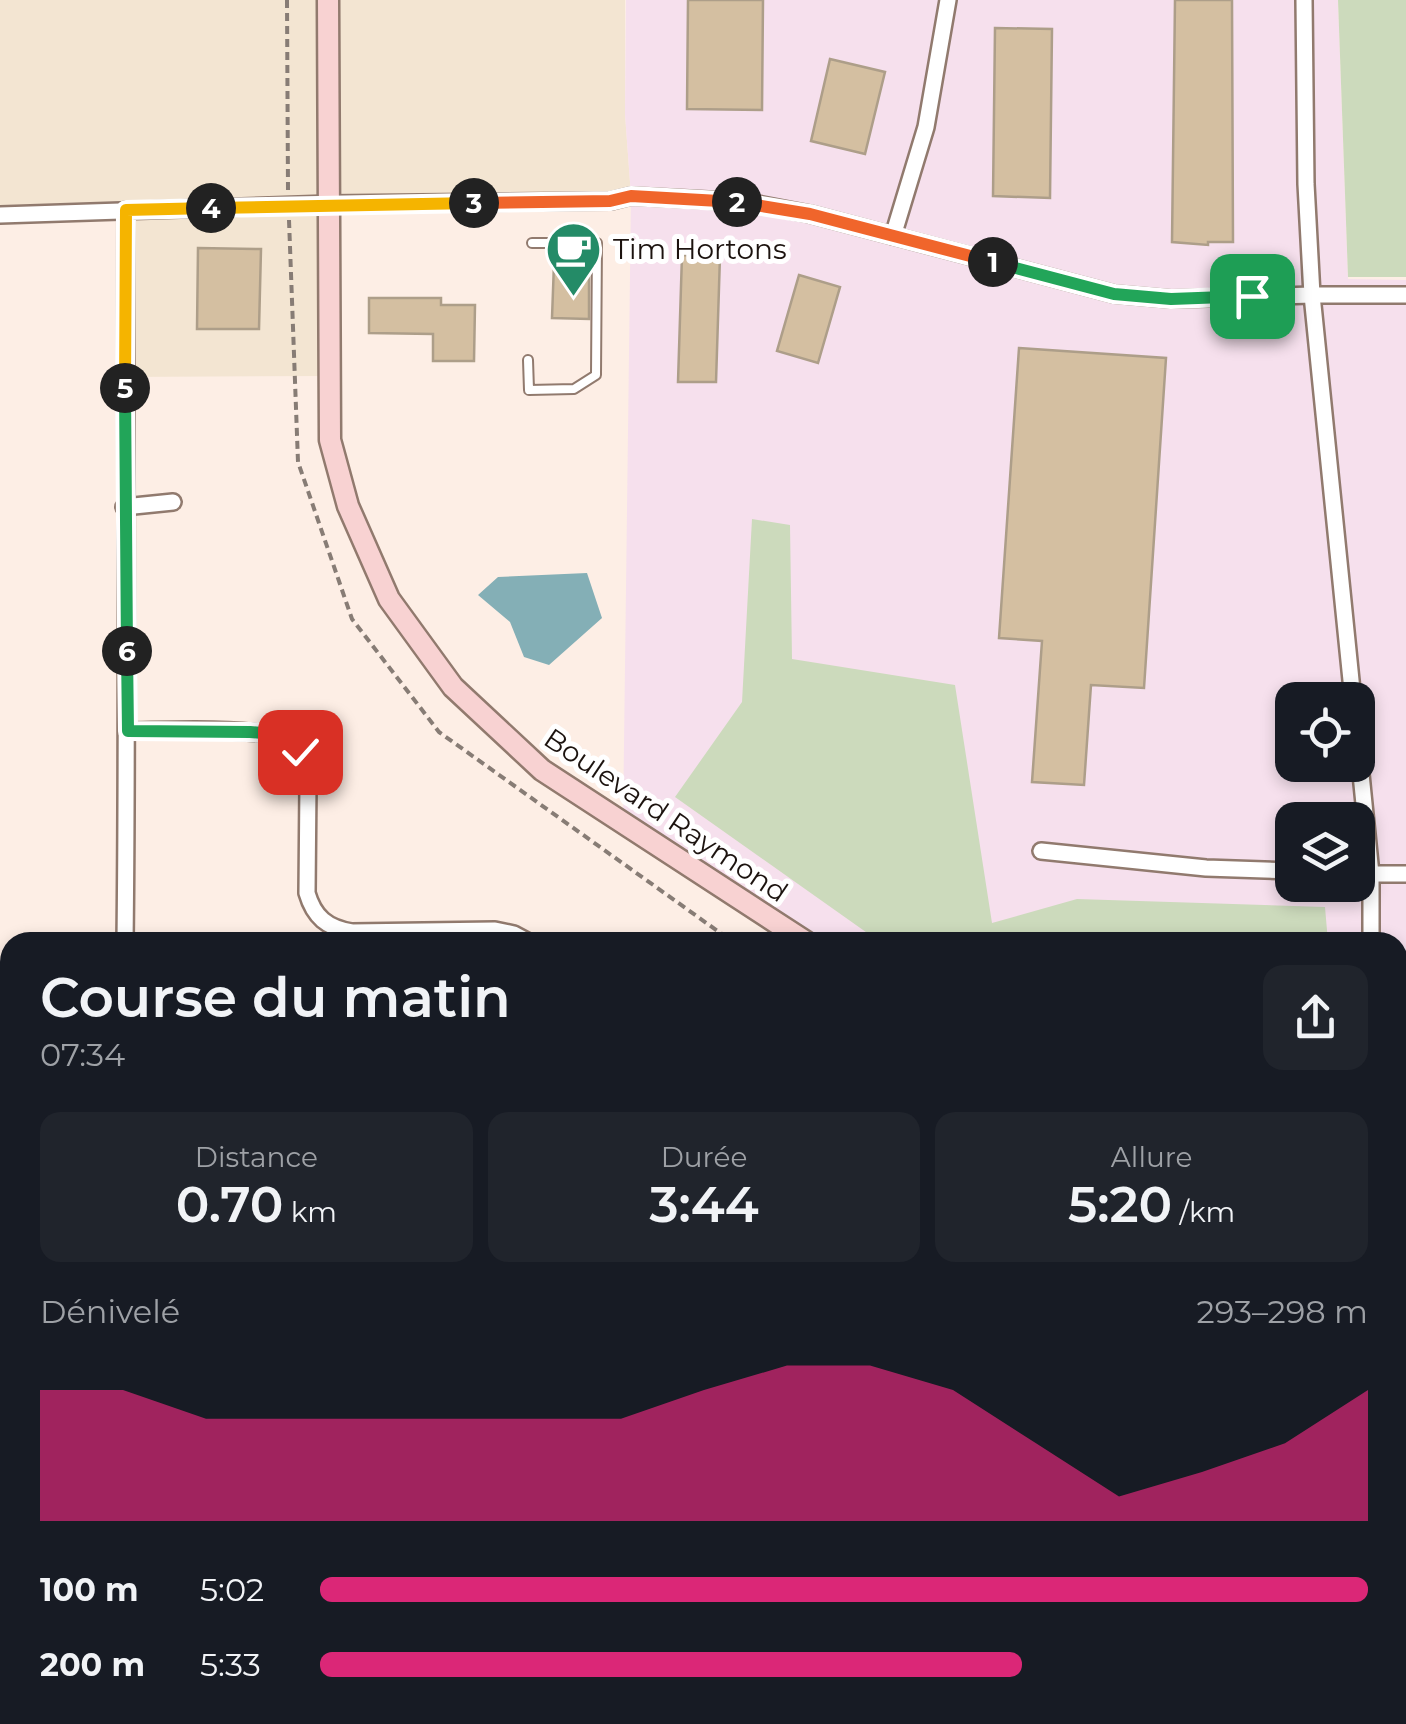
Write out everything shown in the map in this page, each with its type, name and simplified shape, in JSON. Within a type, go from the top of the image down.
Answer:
[{"type":"street","name":"Boulevard Raymond","points":[[328,0],[330,440],[348,506],[389,599],[453,687],[542,770],[791,932]]},
{"type":"street","points":[[894,236],[926,127],[948,0]]},
{"type":"street","points":[[1304,0],[1312,295],[1351,682]]},
{"type":"street","points":[[0,215],[328,204],[610,201],[631,196],[746,202],[810,214],[1114,294],[1171,299],[1406,296]]},
{"type":"street","points":[[125,932],[126,210]]},
{"type":"street","points":[[124,507],[173,502]]},
{"type":"street","points":[[128,731],[273,734],[300,752],[308,783],[308,893],[312,908],[323,922],[337,930],[504,932]]},
{"type":"street","points":[[1042,851],[1275,871]]},
{"type":"street","points":[[1375,874],[1406,874]]},
{"type":"street","points":[[1367,902],[1370,932]]},
{"type":"lane","points":[[528,360],[529,390],[574,389],[596,374],[597,243],[532,244]]},
{"type":"path","points":[[288,0],[288,206],[298,462],[352,618],[439,732],[719,932]]},
{"type":"shaded area","points":[[0,0],[625,0],[625,114],[631,196],[328,205],[328,376],[125,377],[126,211],[0,215]]},
{"type":"shaded area","points":[[626,0],[1338,0],[1348,279],[1406,280],[1406,932],[791,932],[623,823],[631,196],[625,114]]},
{"type":"green space","points":[[1338,0],[1406,0],[1406,277],[1348,277]]},
{"type":"green space","points":[[752,519],[790,525],[792,659],[955,685],[992,923],[1077,899],[1325,907],[1327,932],[866,932],[675,797],[742,702]]},
{"type":"water","points":[[587,573],[602,618],[549,665],[524,657],[510,622],[478,595],[498,577]]},
{"type":"building","points":[[688,0],[763,0],[762,110],[687,109]]},
{"type":"building","points":[[1175,0],[1232,0],[1233,242],[1172,242]]},
{"type":"building","points":[[995,28],[1052,29],[1050,198],[993,196]]},
{"type":"building","points":[[830,59],[885,72],[865,154],[811,141]]},
{"type":"building","points":[[198,248],[261,249],[259,329],[197,329]]},
{"type":"building","points":[[682,255],[720,256],[716,382],[678,382]]},
{"type":"building","points":[[554,263],[589,265],[589,319],[552,318]]},
{"type":"building","points":[[799,275],[840,287],[818,363],[777,351]]},
{"type":"building","points":[[369,298],[441,298],[441,305],[475,305],[474,361],[433,361],[433,334],[369,333]]},
{"type":"building","points":[[1019,348],[1166,358],[1144,688],[1091,685],[1084,785],[1032,782],[1042,641],[999,638]]},
{"type":"place","name":"Tim Hortons","points":[[574,298]]},
{"type":"route","points":[[300,752],[273,734],[128,731],[124,507],[126,210],[610,201],[631,196],[746,202],[810,214],[1114,294],[1171,299],[1252,296]]}]
